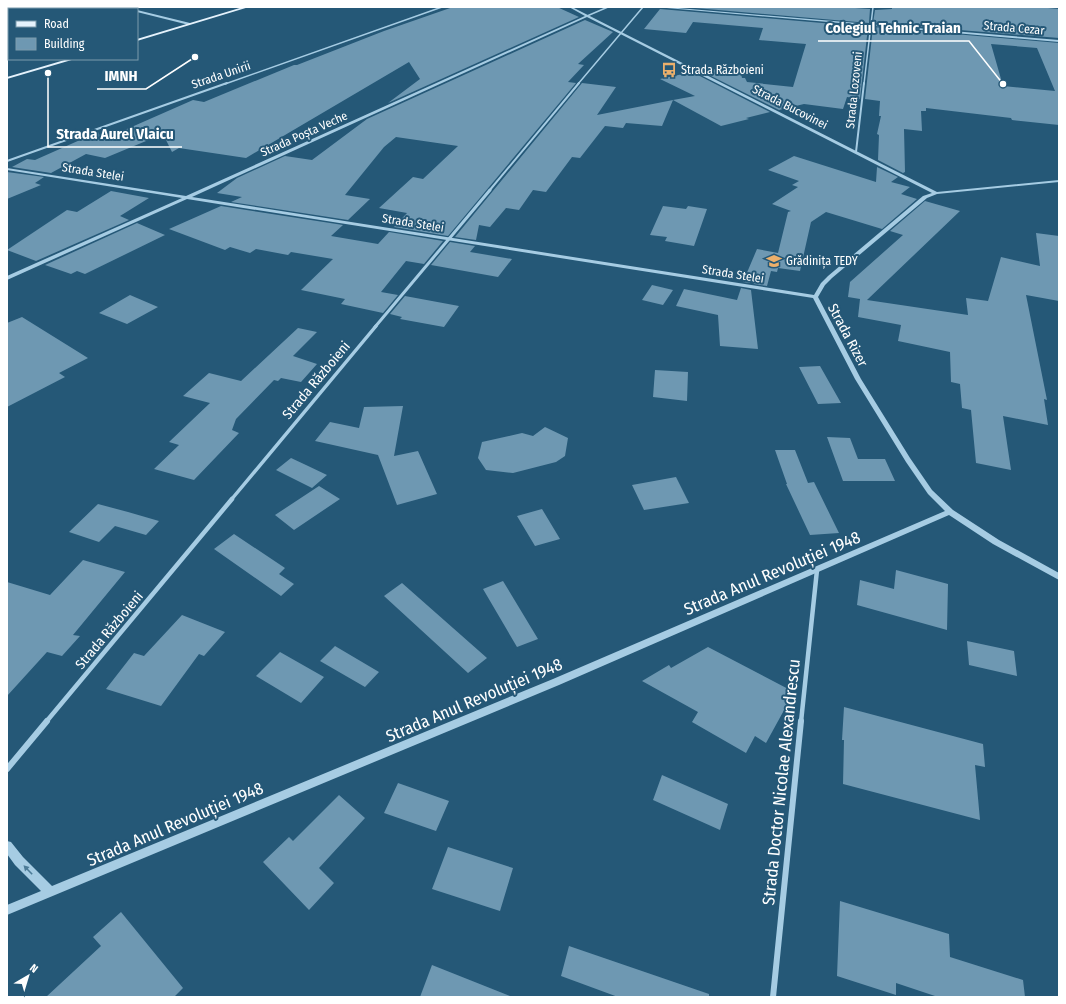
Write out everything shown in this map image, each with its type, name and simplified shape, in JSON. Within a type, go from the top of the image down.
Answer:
[{"type":"main road","points":[[138,40],[247,7]]},
{"type":"main road","points":[[7,78],[70,60]]},
{"type":"street","name":"Strada Unirii","points":[[7,161],[442,7]]},
{"type":"street","name":"Strada Bucovinei","points":[[570,7],[936,193]]},
{"type":"street","name":"Strada Poșta Veche","points":[[7,278],[608,7]]},
{"type":"street","name":"Strada Războieni","points":[[7,769],[448,239],[623,33],[643,7]]},
{"type":"street","name":"Strada Cezar","points":[[656,7],[1059,41]]},
{"type":"street","name":"Strada Lozoveni","points":[[856,152],[873,7]]},
{"type":"street","points":[[138,11],[190,24]]},
{"type":"street","name":"Strada Stelei","points":[[7,169],[815,297]]},
{"type":"street","name":"Strada Rizer","points":[[1059,181],[936,193],[925,197],[855,255],[823,284],[815,297],[858,379],[908,460],[930,492],[950,512],[996,542],[1059,577]]},
{"type":"street","name":"Strada Anul Revoluției 1948","points":[[7,910],[556,682],[950,512]]},
{"type":"street","name":"Strada Doctor Nicolae Alexandrescu","points":[[773,997],[817,570]]},
{"type":"street","points":[[7,846],[19,861],[50,892]]},
{"type":"building","points":[[453,7],[557,7],[579,17],[388,103],[420,79],[409,62],[246,158],[179,148],[172,152],[163,134],[105,158],[86,154],[51,173],[12,167],[27,159],[35,160],[98,132],[102,140],[193,100],[204,102],[294,65]]},
{"type":"building","points":[[684,7],[840,7],[870,9],[869,23]]},
{"type":"building","points":[[892,7],[1037,7],[1059,9],[1059,38],[873,23],[875,10],[892,9]]},
{"type":"building","points":[[660,9],[868,27],[860,99],[847,97],[843,109],[804,104],[779,110],[701,71],[733,67],[741,74],[742,78],[745,78],[747,82],[793,87],[806,44],[759,40],[763,28],[693,22],[686,33],[644,29]]},
{"type":"building","points":[[585,20],[613,32],[578,64],[584,65],[568,82],[576,83],[448,236],[394,227],[407,213],[379,208],[413,177],[423,179],[458,146],[396,137],[384,147],[345,195],[370,199],[348,220],[231,202],[242,197],[217,193],[237,178],[285,156],[312,160],[367,119]]},
{"type":"building","points":[[873,27],[1059,43],[1059,125],[926,108],[926,111],[921,111],[922,131],[904,129],[905,172],[903,173],[878,160],[879,135],[877,134],[881,116],[879,116],[880,101],[865,99]],"holes":[[[991,44],[1037,48],[1055,91],[1003,86]]]},
{"type":"building","points":[[692,72],[770,112],[721,126],[673,100],[695,96],[660,79]]},
{"type":"building","points":[[582,83],[616,87],[597,115],[673,100],[662,126],[626,123],[623,128],[605,126],[580,158],[572,157],[546,192],[533,190],[519,210],[506,208],[490,227],[479,225],[476,240],[455,237]]},
{"type":"building","points":[[794,156],[876,182],[877,167],[898,177],[891,182],[910,187],[901,194],[917,199],[882,229],[826,212],[811,222],[800,271],[778,268],[777,272],[771,271],[767,286],[754,284],[749,275],[750,283],[743,282],[757,249],[778,253],[788,212],[791,211],[772,204],[798,187],[792,185],[799,181],[768,170]]},
{"type":"building","points":[[7,172],[44,177],[35,183],[41,185],[7,199]]},
{"type":"building","points":[[111,191],[149,198],[120,216],[129,220],[36,261],[7,250],[67,210],[77,212]]},
{"type":"building","points":[[925,201],[960,211],[867,300],[968,315],[966,298],[988,301],[1001,257],[1040,266],[1036,233],[1059,236],[1059,301],[1026,295],[1047,400],[1044,399],[1048,425],[1003,416],[1011,470],[976,463],[971,410],[962,408],[960,384],[951,382],[950,352],[898,341],[901,325],[858,317],[860,299],[848,297],[850,282],[903,235],[890,231]]},
{"type":"building","points":[[221,206],[343,225],[331,236],[378,244],[389,232],[443,241],[424,264],[406,261],[381,292],[398,295],[383,313],[341,304],[345,299],[301,290],[333,259],[291,252],[288,255],[256,249],[250,253],[230,247],[225,250],[169,229]]},
{"type":"building","points":[[663,206],[686,209],[688,206],[707,209],[694,246],[665,241],[667,237],[650,235]]},
{"type":"building","points":[[137,223],[165,235],[85,274],[77,271],[71,274],[45,265]]},
{"type":"building","points":[[450,242],[475,246],[470,252],[512,259],[498,277],[431,265]]},
{"type":"building","points":[[652,285],[673,290],[663,305],[642,300]]},
{"type":"building","points":[[741,288],[751,290],[758,349],[720,346],[718,315],[676,306],[684,289],[737,300]]},
{"type":"building","points":[[130,295],[158,307],[127,324],[99,313]]},
{"type":"building","points":[[405,296],[459,306],[444,327],[400,319],[402,317],[390,314]]},
{"type":"building","points":[[22,317],[88,358],[59,373],[65,377],[7,407],[7,323]]},
{"type":"building","points":[[298,328],[317,332],[293,356],[317,364],[301,382],[281,378],[278,381],[274,380],[236,419],[232,430],[239,433],[194,480],[154,469],[179,445],[169,442],[210,403],[183,396],[209,373],[241,381]]},
{"type":"building","points":[[820,366],[841,403],[818,404],[799,367]]},
{"type":"building","points":[[655,370],[688,372],[687,401],[653,397]]},
{"type":"building","points":[[403,406],[394,456],[418,451],[437,494],[397,505],[378,455],[315,441],[330,422],[359,428],[364,407]]},
{"type":"building","points":[[545,427],[568,438],[565,456],[556,462],[513,473],[486,470],[478,458],[482,442],[522,433],[533,436]]},
{"type":"building","points":[[827,437],[850,438],[858,459],[885,459],[895,481],[843,481]]},
{"type":"building","points":[[775,450],[795,450],[808,483],[814,482],[839,533],[810,535],[786,484]]},
{"type":"building","points":[[291,458],[327,475],[312,488],[276,470]]},
{"type":"building","points":[[676,477],[689,503],[644,510],[632,485]]},
{"type":"building","points":[[319,486],[340,499],[294,530],[275,515]]},
{"type":"building","points":[[98,504],[159,521],[146,535],[115,526],[99,542],[69,532]]},
{"type":"building","points":[[542,509],[560,539],[535,546],[517,516]]},
{"type":"building","points":[[234,534],[285,568],[279,574],[294,584],[281,596],[214,549]]},
{"type":"building","points":[[83,560],[125,572],[73,635],[80,636],[62,656],[47,652],[7,696],[7,582],[50,595]]},
{"type":"building","points":[[896,570],[948,584],[947,630],[857,605],[860,580],[894,589]]},
{"type":"building","points":[[503,581],[538,639],[517,647],[483,589]]},
{"type":"building","points":[[402,583],[487,658],[468,673],[384,596]]},
{"type":"building","points":[[182,615],[225,632],[204,656],[199,654],[161,706],[106,689],[134,653],[144,656]]},
{"type":"building","points":[[967,641],[1014,651],[1017,676],[969,665]]},
{"type":"building","points":[[335,646],[379,672],[365,687],[320,661]]},
{"type":"building","points":[[708,647],[794,692],[766,743],[755,736],[746,753],[692,722],[698,712],[642,681],[669,665],[671,668]]},
{"type":"building","points":[[280,652],[324,677],[301,703],[256,676]]},
{"type":"building","points":[[844,707],[983,744],[985,767],[975,765],[980,820],[843,784],[844,740],[842,740]]},
{"type":"building","points":[[662,775],[728,804],[720,830],[653,800]]},
{"type":"building","points":[[398,783],[449,801],[436,831],[384,813]]},
{"type":"building","points":[[339,795],[365,818],[319,868],[334,883],[309,910],[263,862],[289,837],[293,841]]},
{"type":"building","points":[[448,847],[513,868],[500,911],[432,889]]},
{"type":"building","points":[[840,901],[949,934],[950,957],[1023,980],[1025,997],[938,997],[896,983],[896,995],[837,976]]},
{"type":"building","points":[[121,912],[183,988],[174,997],[46,997],[101,946],[93,937]]},
{"type":"building","points":[[569,946],[709,994],[709,997],[618,997],[561,976]]},
{"type":"building","points":[[432,965],[510,996],[510,997],[420,997]]},
{"type":"place","name":"IMNH","points":[[195,57]]},
{"type":"place","name":"Strada Războieni","points":[[669,70]]},
{"type":"place","name":"Strada Aurel Vlaicu","points":[[48,73]]},
{"type":"place","name":"Colegiul Tehnic Traian","points":[[1003,84]]},
{"type":"place","name":"Grădinița TEDY","points":[[774,261]]}]
